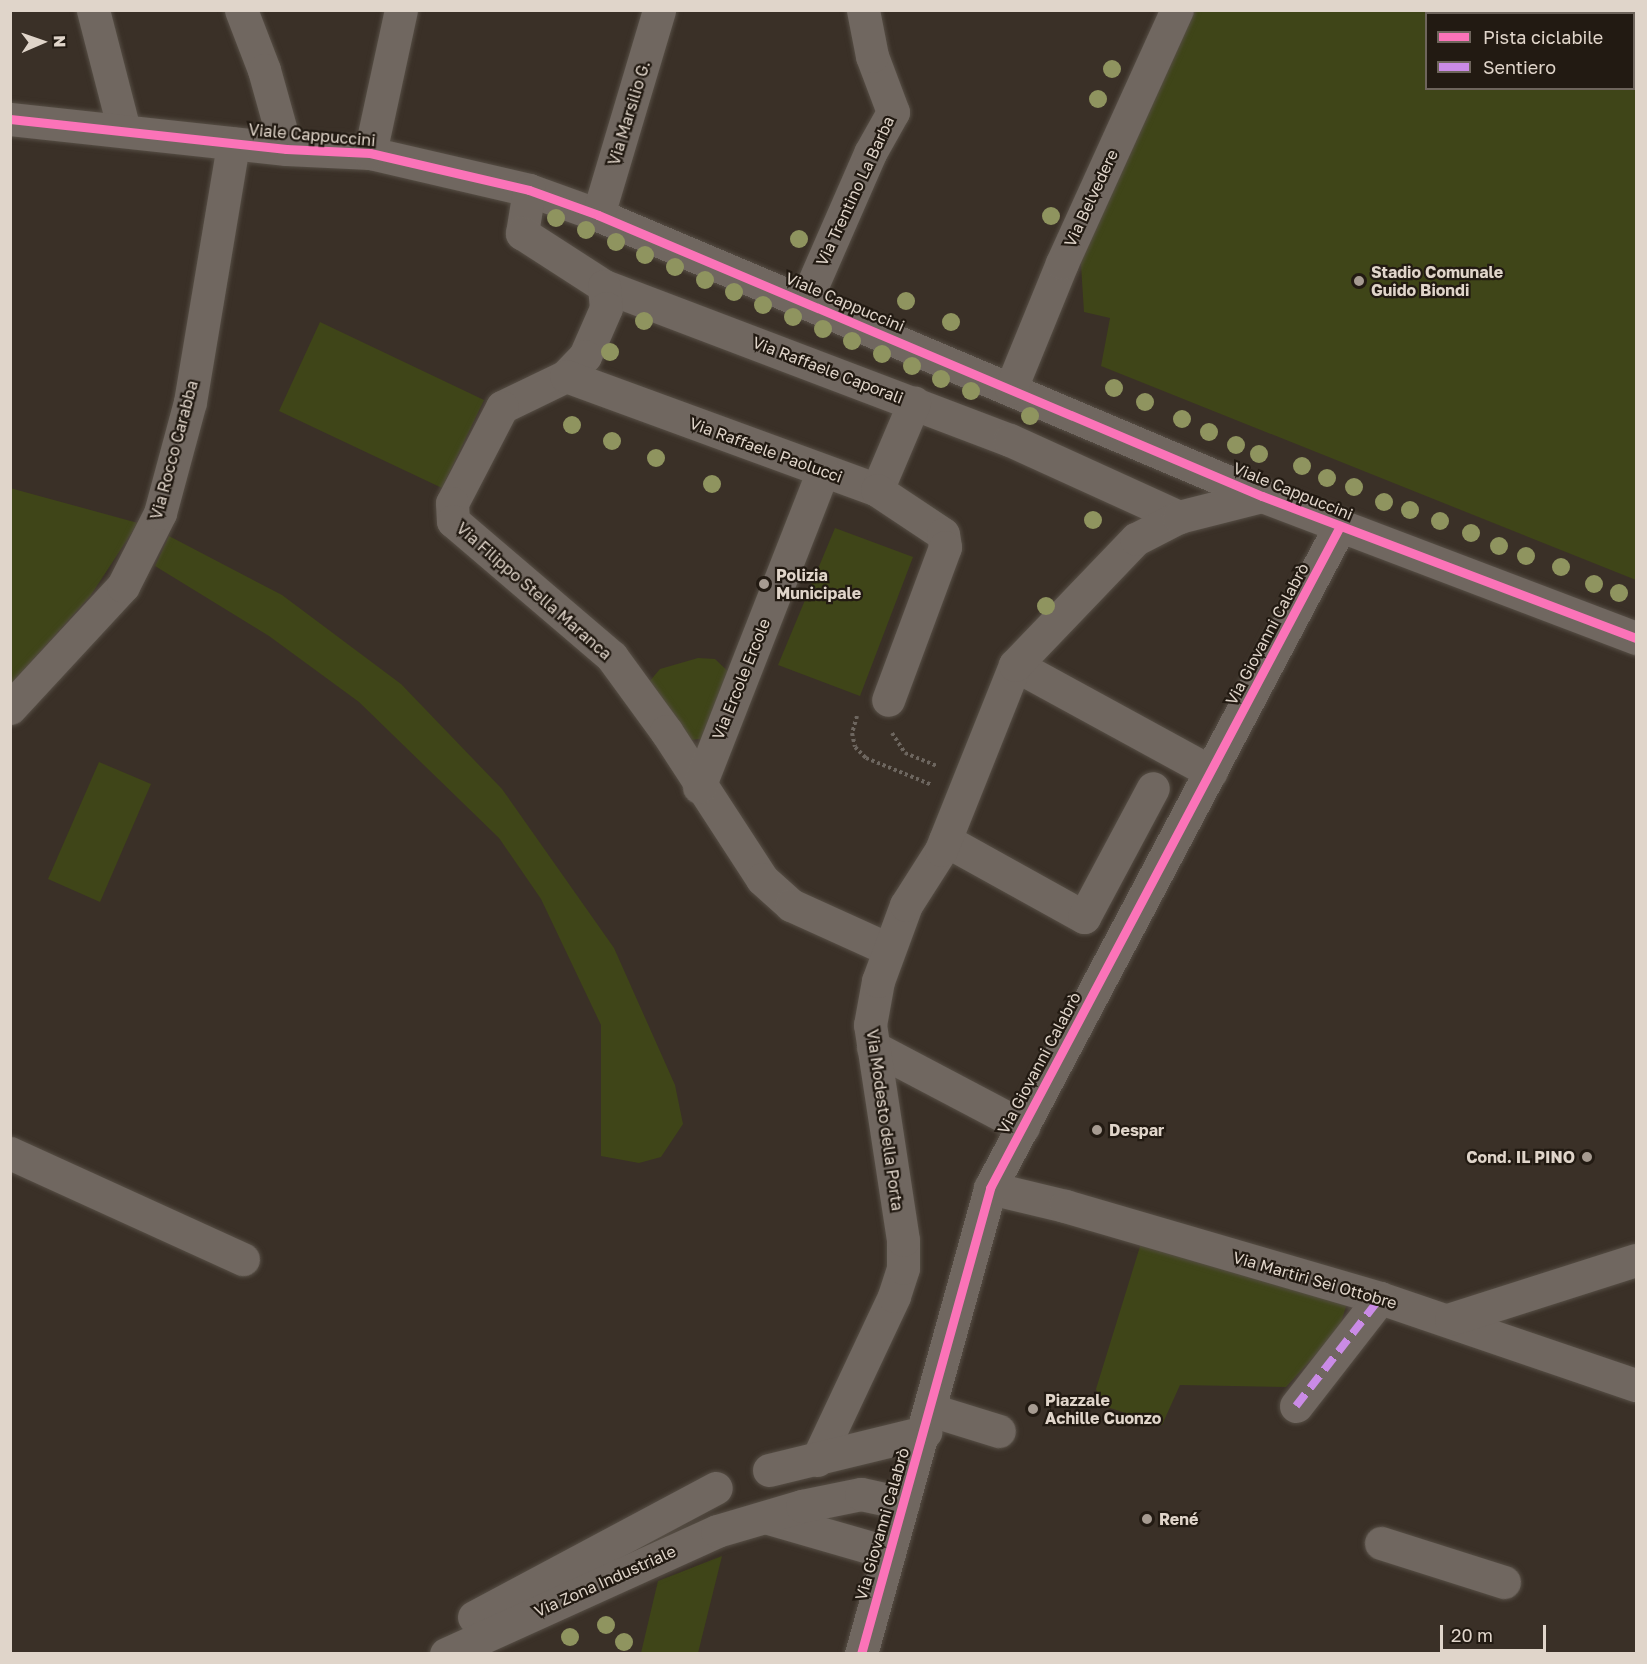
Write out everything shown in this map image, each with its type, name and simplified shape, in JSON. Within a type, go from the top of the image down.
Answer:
[{"type":"street","points":[[93,10],[124,130]]},
{"type":"street","points":[[241,10],[264,70],[286,149]]},
{"type":"street","points":[[370,153],[401,10]]},
{"type":"street","name":"Via Marsilio G.","points":[[598,215],[659,10]]},
{"type":"street","name":"Via Trentino La Barba","points":[[805,302],[870,153],[893,112],[872,56],[863,10]]},
{"type":"street","name":"Via Belvedere","points":[[1011,388],[1062,263],[1177,10]]},
{"type":"street","name":"Viale Cappuccini","points":[[10,119],[233,144],[370,153],[530,190],[598,215],[1262,496],[1636,638]]},
{"type":"street","name":"Via Rocco Carabba","points":[[10,708],[123,586],[159,513],[190,402],[233,144]]},
{"type":"street","name":"Via Raffaele Caporali","points":[[530,190],[522,233],[604,286],[1010,440],[1179,517]]},
{"type":"street","name":"Via Filippo Stella Maranca","points":[[604,286],[606,308],[585,356],[566,376],[502,407],[452,503],[453,521],[612,657],[666,731],[699,787],[762,879],[791,905],[888,949]]},
{"type":"street","name":"Via Raffaele Paolucci","points":[[566,376],[877,490],[943,534],[945,547],[888,706]]},
{"type":"street","points":[[877,490],[914,403]]},
{"type":"street","name":"Via Ercole Ercole","points":[[699,787],[823,471]]},
{"type":"street","name":"Via Modesto della Porta","points":[[817,1460],[866,1358],[903,1268],[903,1240],[870,1025],[888,949],[906,905],[945,840],[955,783],[1014,665],[1136,539],[1179,517],[1262,496]]},
{"type":"street","name":"Via Giovanni Calabrò","points":[[861,1653],[928,1421],[990,1188],[1340,526]]},
{"type":"street","points":[[1014,665],[1211,772]]},
{"type":"street","points":[[945,840],[1084,917],[1153,788]]},
{"type":"street","points":[[873,1047],[1023,1126]]},
{"type":"street","points":[[10,1153],[243,1259]]},
{"type":"street","name":"Via Martiri Sei Ottobre","points":[[990,1188],[1065,1206],[1451,1319],[1636,1385]]},
{"type":"street","points":[[1451,1319],[1636,1260]]},
{"type":"street","points":[[1296,1406],[1380,1298]]},
{"type":"street","points":[[769,1470],[817,1460],[928,1421],[999,1431]]},
{"type":"street","points":[[452,1650],[457,1635],[469,1620],[716,1488]]},
{"type":"street","name":"Via Zona Industriale","points":[[452,1650],[717,1531],[768,1518],[802,1506],[861,1494],[903,1503]]},
{"type":"street","points":[[768,1518],[889,1553]]},
{"type":"street","points":[[1381,1543],[1504,1582]]},
{"type":"path","points":[[861,703],[888,706],[895,742],[905,753],[955,783],[866,758],[855,747],[852,734],[861,703]]},
{"type":"green space","name":"Stadio Comunale Guido Biondi","points":[[1195,11],[1636,11],[1636,580],[1101,366],[1110,318],[1084,312],[1080,249]]},
{"type":"green space","points":[[320,322],[484,400],[442,488],[279,411]]},
{"type":"green space","points":[[10,488],[138,523],[91,595],[11,684]]},
{"type":"green space","points":[[835,528],[913,557],[860,696],[778,665]]},
{"type":"green space","points":[[169,536],[282,595],[401,684],[502,789],[614,948],[675,1085],[683,1124],[661,1157],[639,1163],[601,1156],[601,1025],[541,899],[499,838],[359,702],[269,636],[155,566]]},
{"type":"green space","points":[[698,658],[715,659],[736,679],[708,738],[691,740],[649,682],[660,669]]},
{"type":"green space","points":[[99,762],[151,784],[100,902],[48,879]]},
{"type":"green space","points":[[1142,1240],[1349,1297],[1339,1329],[1286,1387],[1180,1385],[1162,1425],[1101,1405],[1096,1389]]},
{"type":"green space","points":[[722,1556],[698,1653],[641,1653],[658,1581]]},
{"type":"marked path","points":[[1296,1406],[1380,1298]]},
{"type":"cycle path","points":[[10,119],[286,149],[370,153],[529,190],[598,215],[1262,496],[1636,638]]},
{"type":"cycle path","points":[[861,1654],[990,1188],[1340,526]]},
{"type":"place","name":"Stadio Comunale Guido Biondi","points":[[1359,281]]},
{"type":"place","name":"Polizia Municipale","points":[[764,584]]},
{"type":"place","name":"Despar","points":[[1097,1130]]},
{"type":"place","name":"Cond. IL PINO","points":[[1587,1157]]},
{"type":"place","name":"Piazzale Achille Cuonzo","points":[[1033,1409]]},
{"type":"place","name":"René","points":[[1147,1519]]}]
